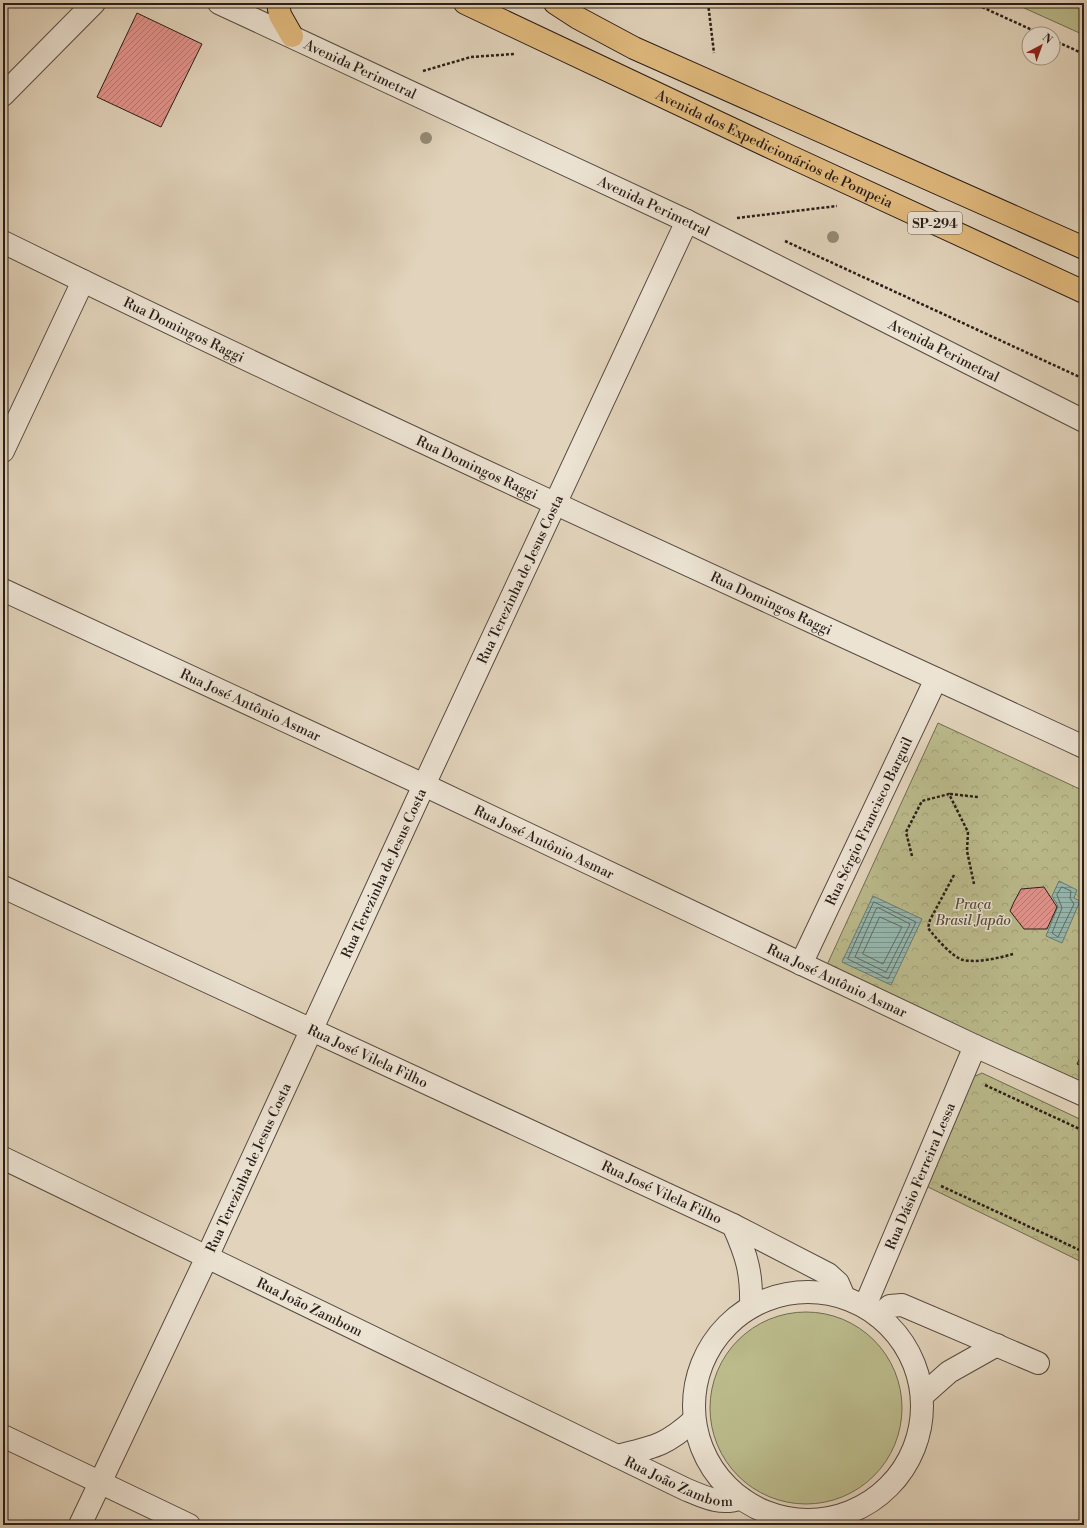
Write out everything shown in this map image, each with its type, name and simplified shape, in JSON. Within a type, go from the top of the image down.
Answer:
[{"type":"highway","points":[[278,3],[280,15],[292,36]]},
{"type":"highway","points":[[449,3],[510,25]]},
{"type":"highway","name":"Avenida dos Expedicionários de Pompeia","points":[[465,3],[1084,292]]},
{"type":"highway","name":"SP-294","points":[[555,3],[578,18],[634,48],[1084,248]]},
{"type":"street","points":[[3,95],[94,3]]},
{"type":"street","name":"Avenida Perimetral","points":[[219,3],[687,221],[1084,421]]},
{"type":"street","name":"Rua Terezinha de Jesus Costa","points":[[80,1525],[207,1257],[310,1030],[687,221]]},
{"type":"street","name":"Rua Domingos Raggi","points":[[3,242],[361,414],[556,503],[800,618],[936,678],[1084,747]]},
{"type":"street","points":[[3,451],[83,281]]},
{"type":"street","name":"Rua José Antônio Asmar","points":[[3,590],[424,785],[975,1046],[1084,1095]]},
{"type":"street","name":"Rua Sérgio Francisco Barguil","points":[[801,964],[936,678]]},
{"type":"street","name":"Rua José Vilela Filho","points":[[3,887],[733,1225],[828,1274],[838,1283],[844,1297]]},
{"type":"street","name":"Rua Dásio Ferreira Lessa","points":[[871,1311],[975,1046]]},
{"type":"street","name":"Rua João Zambom","points":[[3,1158],[617,1456],[710,1499],[722,1502],[732,1502],[761,1514]]},
{"type":"street","name":"Rua José Vilela Filho","points":[[733,1225],[749,1265],[752,1281],[751,1307]]},
{"type":"street","points":[[799,1291],[822,1292],[844,1297],[871,1311],[900,1338],[914,1365],[922,1396],[921,1424],[913,1451],[902,1469],[860,1518],[798,1519],[761,1514],[718,1476],[703,1450],[694,1420],[695,1385],[706,1352],[727,1324],[751,1307],[776,1296],[799,1291]]},
{"type":"street","points":[[871,1311],[890,1306],[902,1305],[1038,1363]]},
{"type":"street","points":[[922,1396],[949,1372],[996,1344]]},
{"type":"street","name":"Rua João Zambom","points":[[617,1456],[656,1447],[668,1442],[694,1420]]},
{"type":"street","points":[[3,1436],[100,1484],[189,1525]]},
{"type":"path","points":[[708,3],[714,53]]},
{"type":"path","points":[[973,3],[1023,26]]},
{"type":"path","points":[[1061,44],[1084,54]]},
{"type":"path","points":[[419,72],[471,57],[522,54]]},
{"type":"path","points":[[736,218],[821,207],[843,206]]},
{"type":"path","points":[[949,794],[968,832],[968,852],[974,884]]},
{"type":"path","points":[[912,856],[906,832],[922,801],[949,794],[978,797]]},
{"type":"path","points":[[954,875],[930,920],[928,928],[934,936],[962,960],[994,959],[1012,954]]},
{"type":"path","points":[[981,1092],[984,1084],[1084,1131]]},
{"type":"path","points":[[936,1184],[1084,1252]]},
{"type":"green space","points":[[1013,3],[1084,3],[1084,35]]},
{"type":"green space","name":"Praça Brasil Japão","points":[[938,723],[1084,791],[1084,1087],[826,967]]},
{"type":"green space","points":[[982,1073],[1084,1121],[1084,1263],[924,1185],[973,1077]]},
{"type":"green space","points":[[797,1312],[815,1312],[843,1319],[859,1328],[874,1340],[886,1355],[895,1371],[902,1399],[902,1417],[895,1445],[886,1461],[874,1476],[859,1488],[843,1497],[815,1504],[797,1504],[778,1500],[761,1493],[745,1482],[732,1469],[721,1453],[714,1436],[710,1417],[710,1399],[714,1380],[721,1363],[732,1347],[745,1334],[761,1323],[778,1316]]},
{"type":"water","points":[[1059,881],[1077,890],[1074,898],[1080,901],[1062,943],[1046,936],[1058,906],[1052,896]]},
{"type":"water","points":[[873,896],[922,919],[891,985],[842,962]]},
{"type":"building","points":[[137,13],[202,44],[161,127],[97,97]]},
{"type":"building","points":[[1044,887],[1057,907],[1047,929],[1024,929],[1010,911],[1014,902],[1021,889]]},
{"type":"building","points":[[1084,1050],[1084,1067],[1077,1064]]}]
